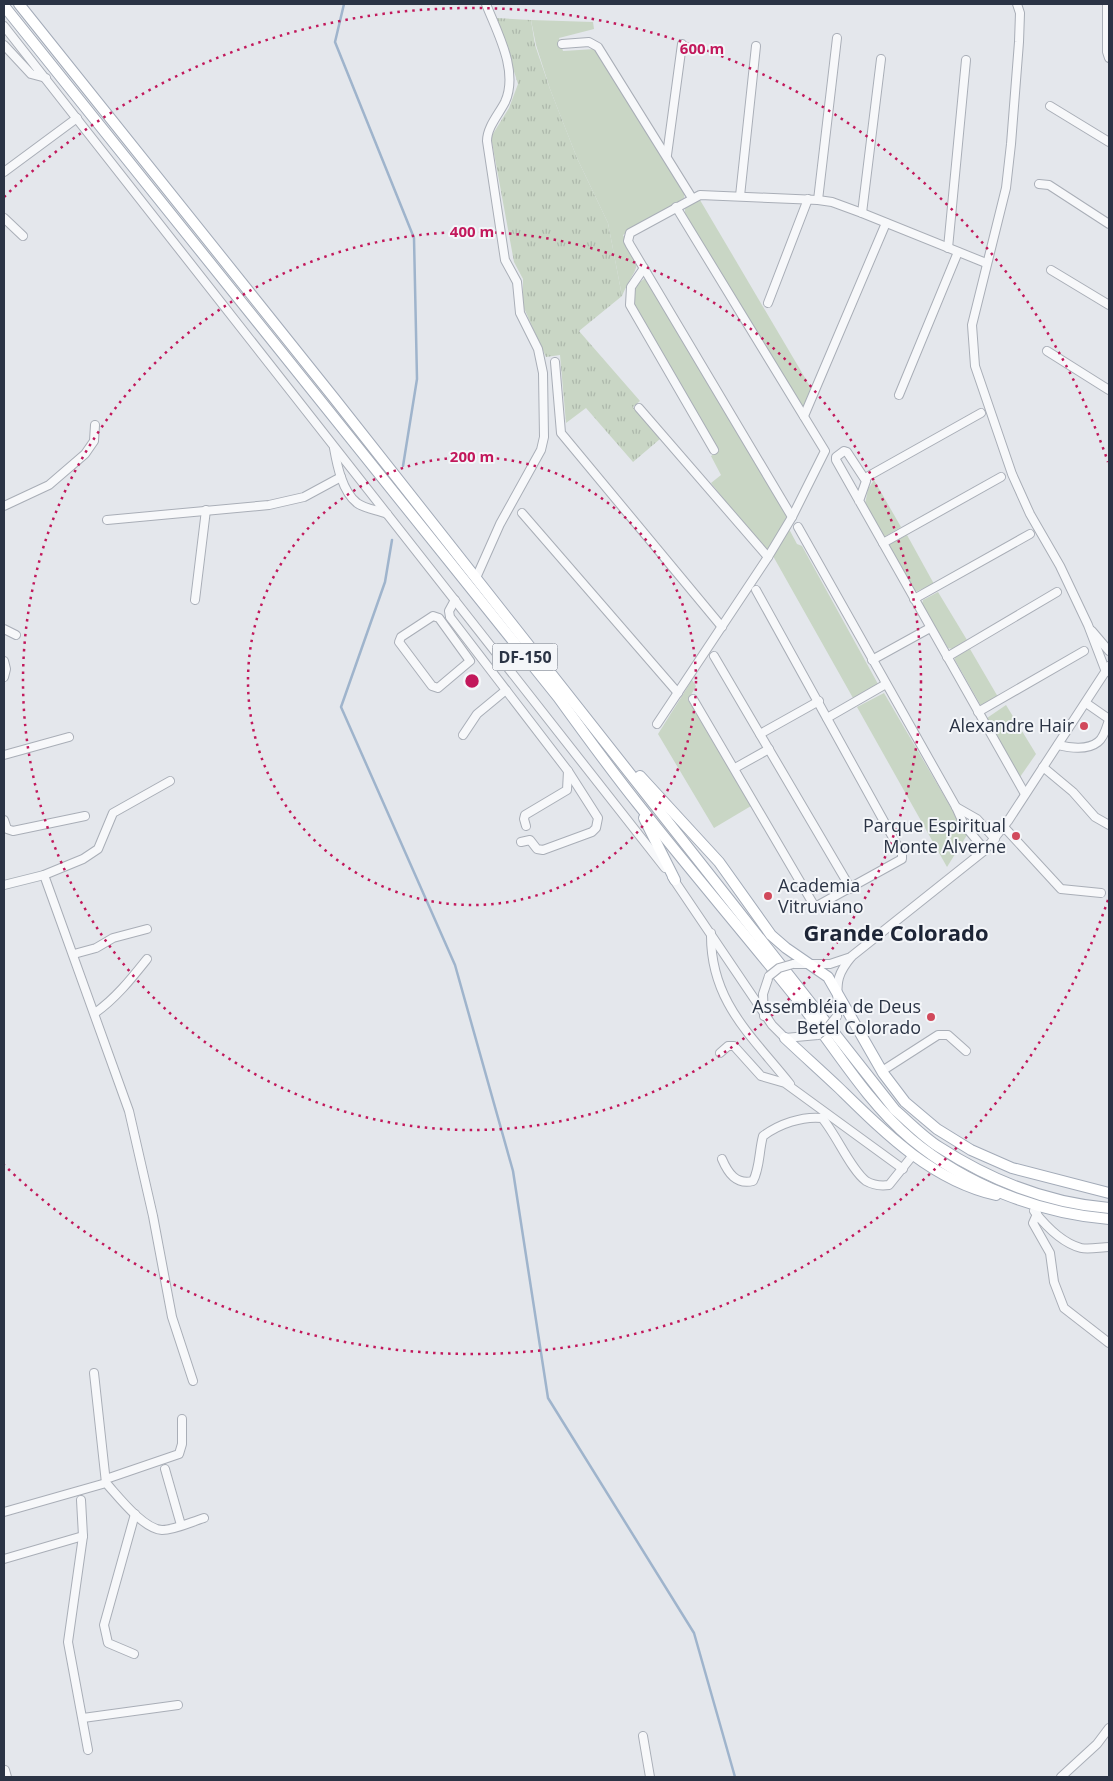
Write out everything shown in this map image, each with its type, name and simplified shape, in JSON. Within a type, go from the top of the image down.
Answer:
[{"type":"main road","name":"DF-150","points":[[19,4],[476,578],[895,1110],[938,1146],[986,1173],[1047,1198],[1085,1206],[1109,1208]]},
{"type":"main road","name":"DF-150","points":[[4,6],[558,697],[637,804],[787,987],[878,1105],[910,1138],[978,1182],[1025,1202],[1052,1210],[1109,1219]]},
{"type":"main road","points":[[590,722],[719,862],[772,934],[786,948],[828,977],[882,1071],[905,1102],[937,1129],[971,1150],[1012,1168],[1109,1193]]},
{"type":"main road","points":[[637,804],[675,880]]},
{"type":"main road","points":[[786,1038],[890,1138],[925,1165],[973,1190],[1025,1202]]},
{"type":"street","points":[[476,578],[500,524],[541,450],[544,437],[543,373],[538,349],[520,313],[517,282],[505,260],[487,140],[488,133],[505,100],[508,75],[504,50],[486,4]]},
{"type":"street","points":[[4,26],[675,880],[764,1016],[786,1038],[818,1035],[829,1026],[837,1016],[837,992],[840,973],[852,956],[985,850],[995,839],[1107,669],[1060,566],[1030,514],[1012,474],[975,366],[972,325],[1006,188],[1012,144],[1019,42],[1020,13],[1017,4]]},
{"type":"street","points":[[1107,4],[1108,54]]},
{"type":"street","points":[[4,41],[11,36]]},
{"type":"street","points":[[818,200],[837,38]]},
{"type":"street","points":[[562,44],[588,42],[598,47],[692,198]]},
{"type":"street","points":[[667,156],[682,44]]},
{"type":"street","points":[[4,45],[31,74],[46,78]]},
{"type":"street","points":[[740,196],[756,46]]},
{"type":"street","points":[[862,213],[881,59]]},
{"type":"street","points":[[948,248],[966,60]]},
{"type":"street","points":[[1050,106],[1109,142]]},
{"type":"street","points":[[4,172],[77,118]]},
{"type":"street","points":[[1039,184],[1049,185],[1109,224]]},
{"type":"street","points":[[792,517],[628,240],[630,233],[700,195],[808,199],[832,202],[986,263]]},
{"type":"street","points":[[768,303],[808,199]]},
{"type":"street","points":[[657,724],[768,557],[792,517],[825,451],[676,207]]},
{"type":"street","points":[[4,218],[23,236]]},
{"type":"street","points":[[804,416],[886,223]]},
{"type":"street","points":[[899,395],[958,252]]},
{"type":"street","points":[[644,268],[630,287],[630,305],[714,450]]},
{"type":"street","points":[[1051,270],[1109,306]]},
{"type":"street","points":[[1047,351],[1109,390]]},
{"type":"street","points":[[555,362],[561,433],[722,627]]},
{"type":"street","points":[[639,408],[768,557]]},
{"type":"street","points":[[865,478],[981,412]]},
{"type":"street","points":[[4,506],[49,485],[85,454],[94,441],[94,425]]},
{"type":"street","points":[[334,448],[341,477],[351,496],[357,503],[388,514]]},
{"type":"street","points":[[859,500],[866,484],[865,478],[847,452],[842,451],[836,456],[836,460],[1025,794]]},
{"type":"street","points":[[107,520],[206,510],[239,509],[288,502],[316,492],[341,477]]},
{"type":"street","points":[[883,543],[1001,477]]},
{"type":"street","points":[[195,600],[206,510]]},
{"type":"street","points":[[522,514],[678,693]]},
{"type":"street","points":[[798,527],[956,807],[964,825],[985,850]]},
{"type":"street","points":[[914,599],[1030,534]]},
{"type":"street","points":[[693,699],[815,907],[899,863],[902,859],[902,854],[756,590]]},
{"type":"street","points":[[947,657],[1057,592]]},
{"type":"street","points":[[455,600],[448,611],[460,630],[568,771],[596,812],[598,818],[596,828],[592,832],[542,850],[537,849],[530,840],[522,842]]},
{"type":"street","points":[[433,616],[439,618],[453,636],[470,661],[438,688],[432,686],[399,642],[401,637],[433,616]]},
{"type":"street","points":[[1088,625],[1109,651]]},
{"type":"street","points":[[872,660],[930,628]]},
{"type":"street","points":[[4,629],[16,635]]},
{"type":"street","points":[[453,636],[460,630]]},
{"type":"street","points":[[978,712],[1084,651]]},
{"type":"street","points":[[714,656],[851,889]]},
{"type":"street","points":[[4,661],[6,669],[4,677]]},
{"type":"street","points":[[827,718],[886,684]]},
{"type":"street","points":[[463,735],[477,714],[506,690]]},
{"type":"street","points":[[760,734],[819,701]]},
{"type":"street","points":[[1058,745],[1076,748],[1100,742],[1109,720],[1086,703]]},
{"type":"street","points":[[4,755],[69,738]]},
{"type":"street","points":[[735,768],[769,749]]},
{"type":"street","points":[[1043,767],[1073,792],[1095,817],[1109,825]]},
{"type":"street","points":[[526,826],[525,815],[567,790],[568,771]]},
{"type":"street","points":[[4,885],[44,875],[84,858],[98,849],[113,813],[170,781]]},
{"type":"street","points":[[956,807],[977,819],[995,839]]},
{"type":"street","points":[[4,820],[7,829],[12,831],[85,816]]},
{"type":"street","points":[[1004,826],[1061,889],[1101,893]]},
{"type":"street","points":[[44,875],[129,1111],[153,1216],[172,1317],[193,1381]]},
{"type":"street","points":[[74,954],[96,948],[113,938],[147,929]]},
{"type":"street","points":[[710,933],[712,962],[718,984],[730,1010],[746,1034],[794,1090]]},
{"type":"street","points":[[764,1016],[763,994],[769,976],[779,968],[793,964],[830,964],[852,956]]},
{"type":"street","points":[[95,1013],[121,990],[147,959]]},
{"type":"street","points":[[882,1071],[938,1035],[948,1035],[966,1051]]},
{"type":"street","points":[[720,1053],[728,1046],[734,1046],[761,1076],[785,1083],[903,1169]]},
{"type":"street","points":[[722,1160],[728,1173],[738,1180],[753,1181],[757,1174],[758,1153],[763,1136],[771,1130],[796,1120],[814,1117],[822,1118],[831,1128],[866,1181],[882,1186],[889,1185],[913,1156]]},
{"type":"street","points":[[1025,1202],[1045,1225],[1066,1240],[1082,1248],[1109,1247]]},
{"type":"street","points":[[1037,1214],[1033,1223],[1050,1253],[1054,1282],[1064,1308],[1109,1343]]},
{"type":"street","points":[[94,1373],[106,1481],[135,1514],[154,1528],[162,1530],[204,1518]]},
{"type":"street","points":[[4,1512],[106,1481],[179,1454],[182,1444],[182,1419]]},
{"type":"street","points":[[165,1469],[181,1525]]},
{"type":"street","points":[[81,1500],[83,1536],[68,1642],[88,1750]]},
{"type":"street","points":[[134,1654],[108,1643],[104,1624],[135,1514]]},
{"type":"street","points":[[4,1559],[83,1536]]},
{"type":"street","points":[[82,1718],[178,1705]]},
{"type":"street","points":[[1061,1777],[1097,1744],[1109,1728]]},
{"type":"street","points":[[643,1736],[650,1777]]},
{"type":"green space","points":[[497,18],[531,20],[535,45],[550,89],[577,158],[608,223],[622,296],[579,331],[640,401],[633,407],[660,439],[633,462],[586,408],[566,423],[560,355],[546,357],[523,306],[523,279],[514,262],[491,137],[509,108],[518,84]]},
{"type":"green space","points":[[531,20],[593,22],[594,29],[559,38],[563,51],[595,49],[685,192],[684,198],[623,235],[634,255],[636,266],[622,296],[608,223],[577,158],[550,89],[536,45]]},
{"type":"green space","points":[[700,200],[811,388],[804,406],[801,406],[685,215],[685,207]]},
{"type":"green space","points":[[644,279],[648,279],[788,516],[787,522],[770,550],[766,552],[711,483],[721,475],[711,456],[718,451],[633,303],[634,289]]},
{"type":"green space","points":[[874,480],[901,527],[884,537],[865,504],[868,489]]},
{"type":"green space","points":[[789,529],[797,544],[802,546],[878,684],[853,698],[773,556]]},
{"type":"green space","points":[[907,535],[934,584],[915,592],[889,547],[890,544]]},
{"type":"green space","points":[[938,592],[967,640],[952,649],[948,648],[922,604],[923,600]]},
{"type":"green space","points":[[970,649],[998,697],[981,706],[955,660],[955,657]]},
{"type":"green space","points":[[692,680],[696,686],[688,700],[751,806],[714,828],[658,734]]},
{"type":"green space","points":[[884,693],[967,835],[947,867],[857,707]]},
{"type":"green space","points":[[1006,705],[1036,754],[1020,777],[987,718]]},
{"type":"waterway","points":[[344,4],[335,42],[414,238],[417,379],[403,466]]},
{"type":"waterway","points":[[392,540],[385,582],[341,707],[455,965],[513,1171],[548,1398],[694,1633],[735,1777]]},
{"type":"place","name":"Alexandre Hair","points":[[1084,726]]},
{"type":"place","name":"Parque Espiritual Monte Alverne","points":[[1016,836]]},
{"type":"place","name":"Academia Vitruviano","points":[[768,896]]},
{"type":"place","name":"Assembléia de Deus Betel Colorado","points":[[931,1017]]},
{"type":"district","name":"Grande Colorado","points":[[896,933]]}]
